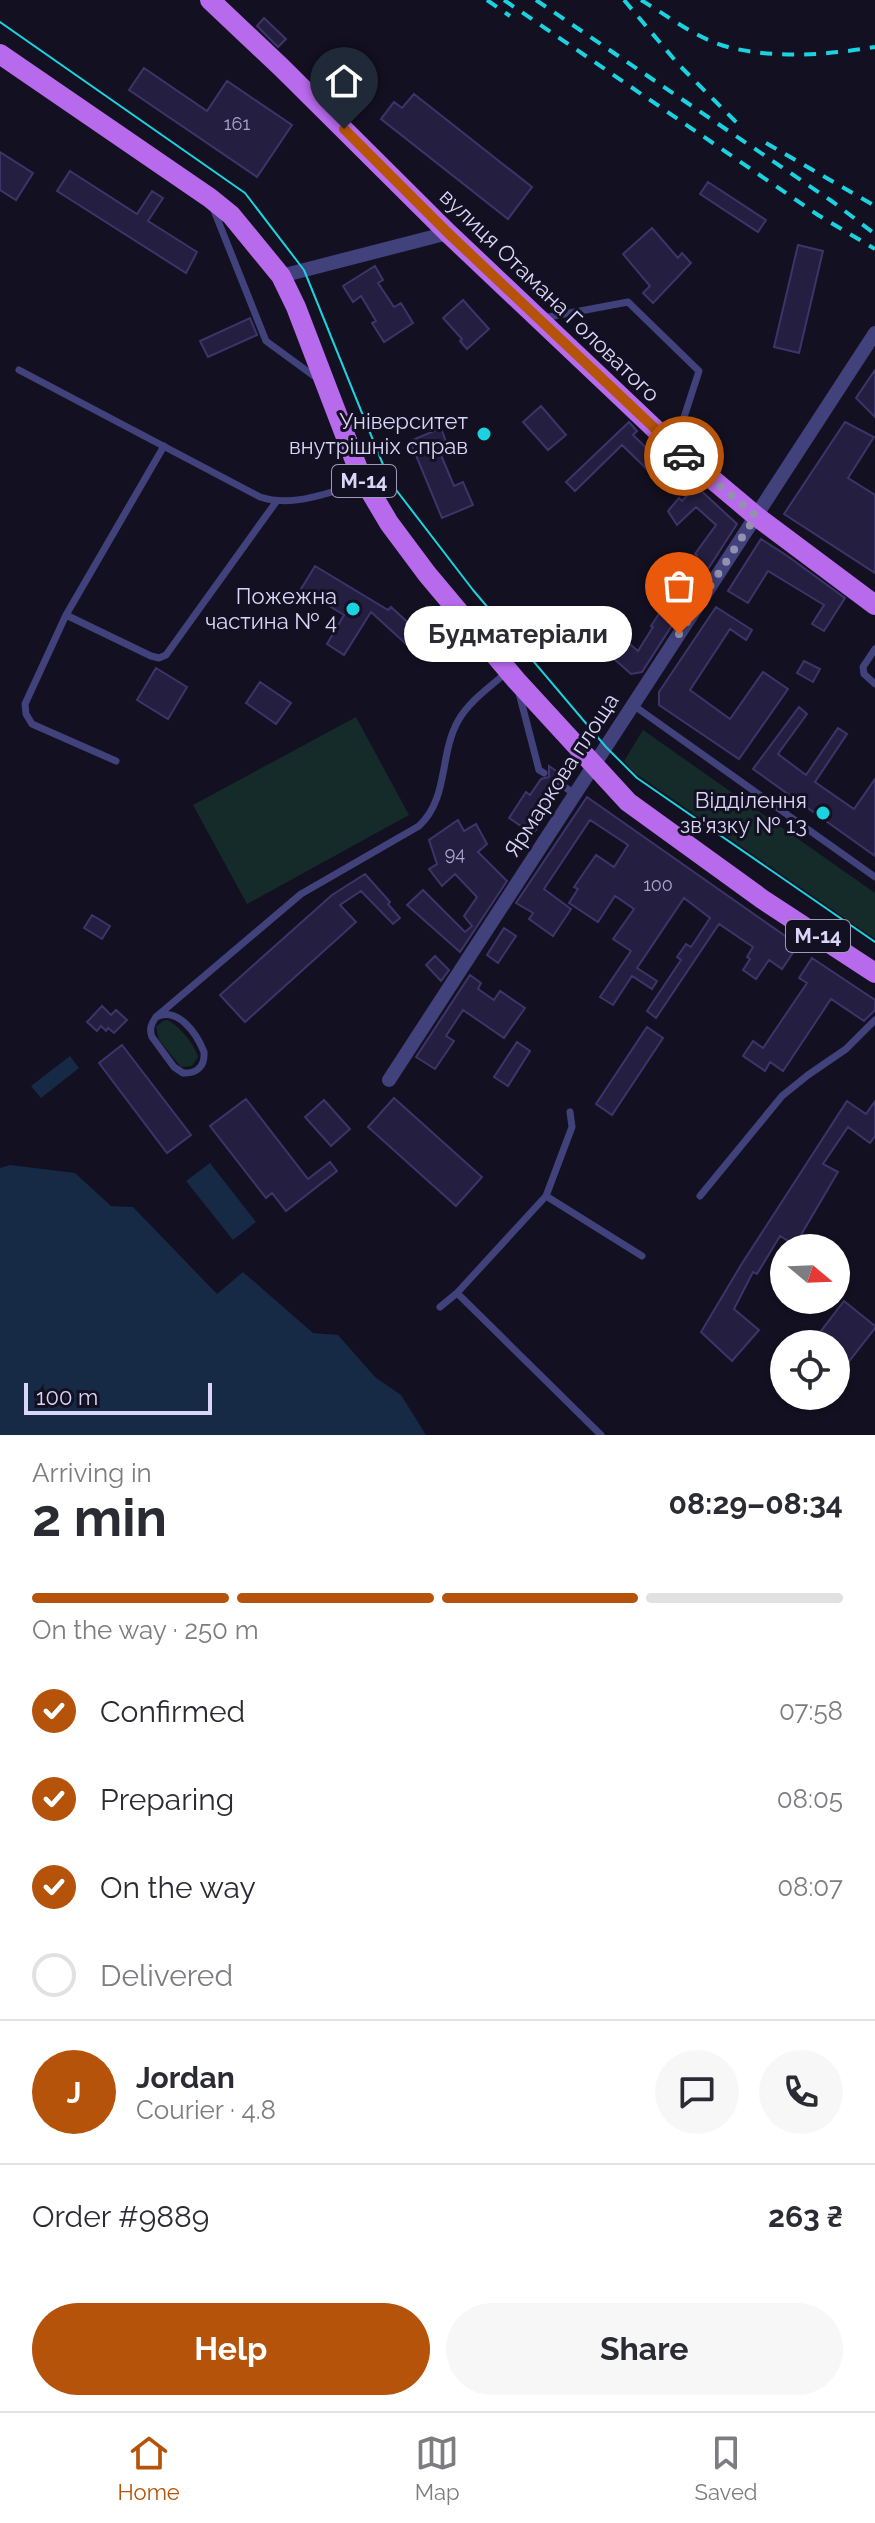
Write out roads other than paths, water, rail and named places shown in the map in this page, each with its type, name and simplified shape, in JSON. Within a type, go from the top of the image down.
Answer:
[{"type":"main road","name":"вулиця Отамана Головатого","points":[[210,0],[448,233],[674,447],[756,516],[875,605]]},
{"type":"main road","name":"М-14","points":[[0,54],[231,215],[281,276],[364,482],[389,523],[427,574],[512,675],[628,802],[762,899],[875,973]]},
{"type":"street","points":[[281,276],[448,233]]},
{"type":"street","name":"Ярмаркова площа","points":[[389,1080],[875,333]]},
{"type":"lane","points":[[210,198],[266,341],[326,384]]},
{"type":"lane","points":[[539,318],[628,302],[699,371],[674,447]]},
{"type":"lane","points":[[19,370],[260,497],[290,502],[364,482]]},
{"type":"lane","points":[[116,761],[32,724],[25,704],[66,615],[164,446]]},
{"type":"lane","points":[[66,615],[151,656],[159,658],[166,655],[276,502]]},
{"type":"lane","points":[[875,649],[863,667],[864,674],[875,684]]},
{"type":"lane","points":[[156,1017],[167,1013],[178,1017],[204,1052],[203,1064],[199,1069],[183,1073],[174,1067],[152,1037],[151,1026],[156,1017],[301,894],[428,818],[439,797],[457,723],[473,702],[512,675],[539,770],[544,773]]},
{"type":"lane","points":[[633,705],[875,877]]},
{"type":"lane","points":[[560,784],[575,794]]},
{"type":"lane","points":[[700,1196],[782,1096],[846,1049],[875,1020]]},
{"type":"lane","points":[[440,1307],[457,1293],[546,1196],[572,1127],[570,1112]]},
{"type":"lane","points":[[546,1196],[642,1256]]},
{"type":"lane","points":[[457,1293],[601,1435]]},
{"type":"water","points":[[70,1056],[79,1068],[41,1098],[31,1086]]},
{"type":"water","points":[[210,1163],[256,1222],[233,1240],[186,1181]]},
{"type":"water","points":[[10,1165],[75,1173],[111,1206],[133,1207],[217,1294],[243,1272],[313,1333],[338,1335],[375,1377],[401,1395],[426,1435],[0,1435],[0,1168]]},
{"type":"tram line","points":[[0,22],[245,193],[304,270],[390,482],[473,590],[606,747],[637,778],[875,942]]},
{"type":"railway","points":[[487,0],[510,16]]},
{"type":"railway","points":[[504,0],[818,215],[875,249]]},
{"type":"railway","points":[[536,0],[833,202],[875,234]]},
{"type":"railway","points":[[624,0],[679,65],[744,128]]},
{"type":"railway","points":[[641,0],[705,39],[746,51],[801,54],[875,47]]},
{"type":"railway","points":[[766,143],[875,206]]},
{"type":"place","name":"Університет внутрішніх справ","points":[[484,434]]},
{"type":"place","name":"Пожежна частина № 4","points":[[353,609]]},
{"type":"place","name":"Будматеріали","points":[[679,634]]},
{"type":"place","name":"Відділення зв'язку № 13","points":[[823,813]]}]
